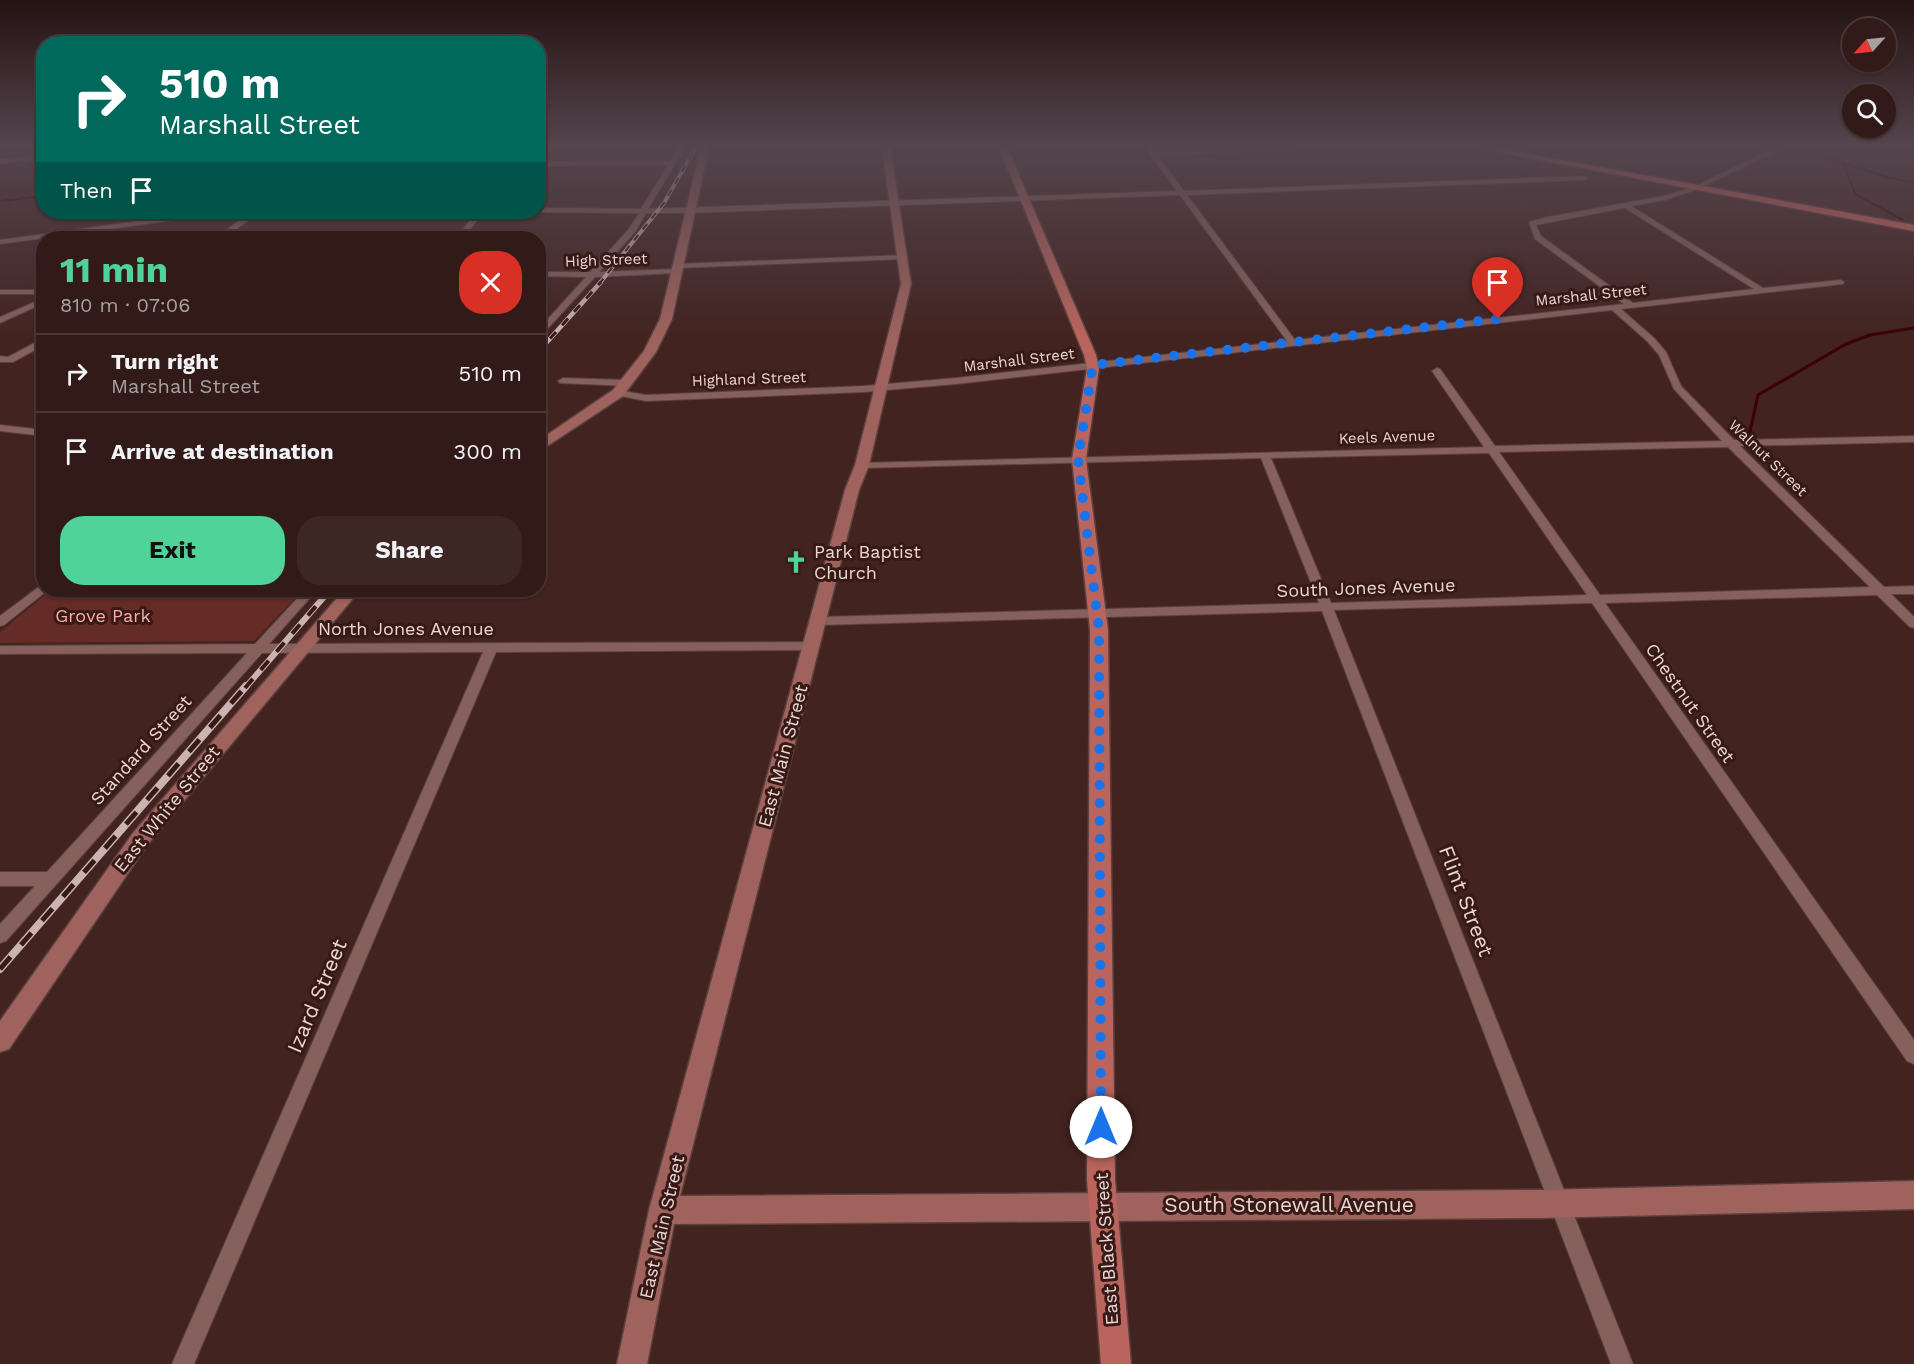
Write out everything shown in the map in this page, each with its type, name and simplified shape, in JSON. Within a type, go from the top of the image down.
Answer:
[{"type":"highway","points":[[1819,211],[1914,228]]},
{"type":"main road","points":[[1030,211],[1093,365]]},
{"type":"main road","name":"East Black Street","points":[[1093,365],[1078,459],[1098,613],[1102,1206],[1116,1364]]},
{"type":"street","points":[[546,327],[632,230],[645,211]]},
{"type":"street","points":[[673,211],[696,211]]},
{"type":"street","points":[[546,442],[618,393],[659,335],[666,319],[688,211]]},
{"type":"street","name":"East Main Street","points":[[632,1364],[663,1210],[852,490],[862,465],[906,284],[896,211]]},
{"type":"street","points":[[1196,211],[1292,342]]},
{"type":"street","points":[[1604,211],[1548,219],[1532,224],[1538,237],[1630,304]]},
{"type":"street","points":[[1634,211],[1759,289]]},
{"type":"street","points":[[80,231],[167,219]]},
{"type":"street","points":[[229,231],[246,219]]},
{"type":"street","points":[[465,231],[474,219]]},
{"type":"street","points":[[0,242],[36,237]]},
{"type":"street","name":"High Street","points":[[546,274],[594,274],[904,257]]},
{"type":"street","name":"Marshall Street","points":[[881,388],[1759,289],[1840,282]]},
{"type":"street","points":[[0,292],[36,292]]},
{"type":"street","points":[[0,320],[36,304]]},
{"type":"street","name":"Walnut Street","points":[[1612,306],[1651,340],[1663,354],[1677,387],[1730,443],[1914,624]]},
{"type":"street","points":[[0,359],[10,360],[36,345]]},
{"type":"street","name":"Chestnut Street","points":[[1437,371],[1494,449],[1914,1055]]},
{"type":"street","points":[[563,381],[627,383]]},
{"type":"street","name":"Highland Street","points":[[618,393],[646,398],[881,388]]},
{"type":"street","points":[[0,428],[36,432]]},
{"type":"street","points":[[0,439],[14,429]]},
{"type":"street","name":"Keels Avenue","points":[[862,465],[1914,439]]},
{"type":"street","name":"Flint Street","points":[[1265,455],[1327,607],[1622,1364]]},
{"type":"street","name":"South Jones Avenue","points":[[819,621],[1914,590]]},
{"type":"street","points":[[0,622],[36,593]]},
{"type":"street","name":"Standard Street","points":[[0,936],[305,597]]},
{"type":"street","name":"East White Street","points":[[0,1041],[140,839],[346,597]]},
{"type":"street","name":"Izard Street","points":[[183,1364],[492,646]]},
{"type":"street","name":"North Jones Avenue","points":[[0,650],[812,646]]},
{"type":"street","points":[[0,879],[51,879]]},
{"type":"street","name":"South Stonewall Avenue","points":[[663,1210],[1559,1204],[1914,1195]]},
{"type":"green space","name":"Grove Park","points":[[42,597],[296,597],[254,641],[0,643],[0,632]]},
{"type":"waterway","points":[[1886,211],[1903,220]]},
{"type":"waterway","points":[[1749,436],[1758,395],[1846,344],[1870,335],[1914,328]]},
{"type":"railway","points":[[599,284],[658,211]]},
{"type":"railway","points":[[546,343],[601,282]]},
{"type":"railway","points":[[245,688],[324,597]]},
{"type":"railway","points":[[0,969],[246,686]]},
{"type":"place","name":"Park Baptist Church","points":[[796,562]]},
{"type":"route","points":[[1101,1127],[1099,630],[1097,598],[1078,459],[1093,365],[1498,319]]}]
